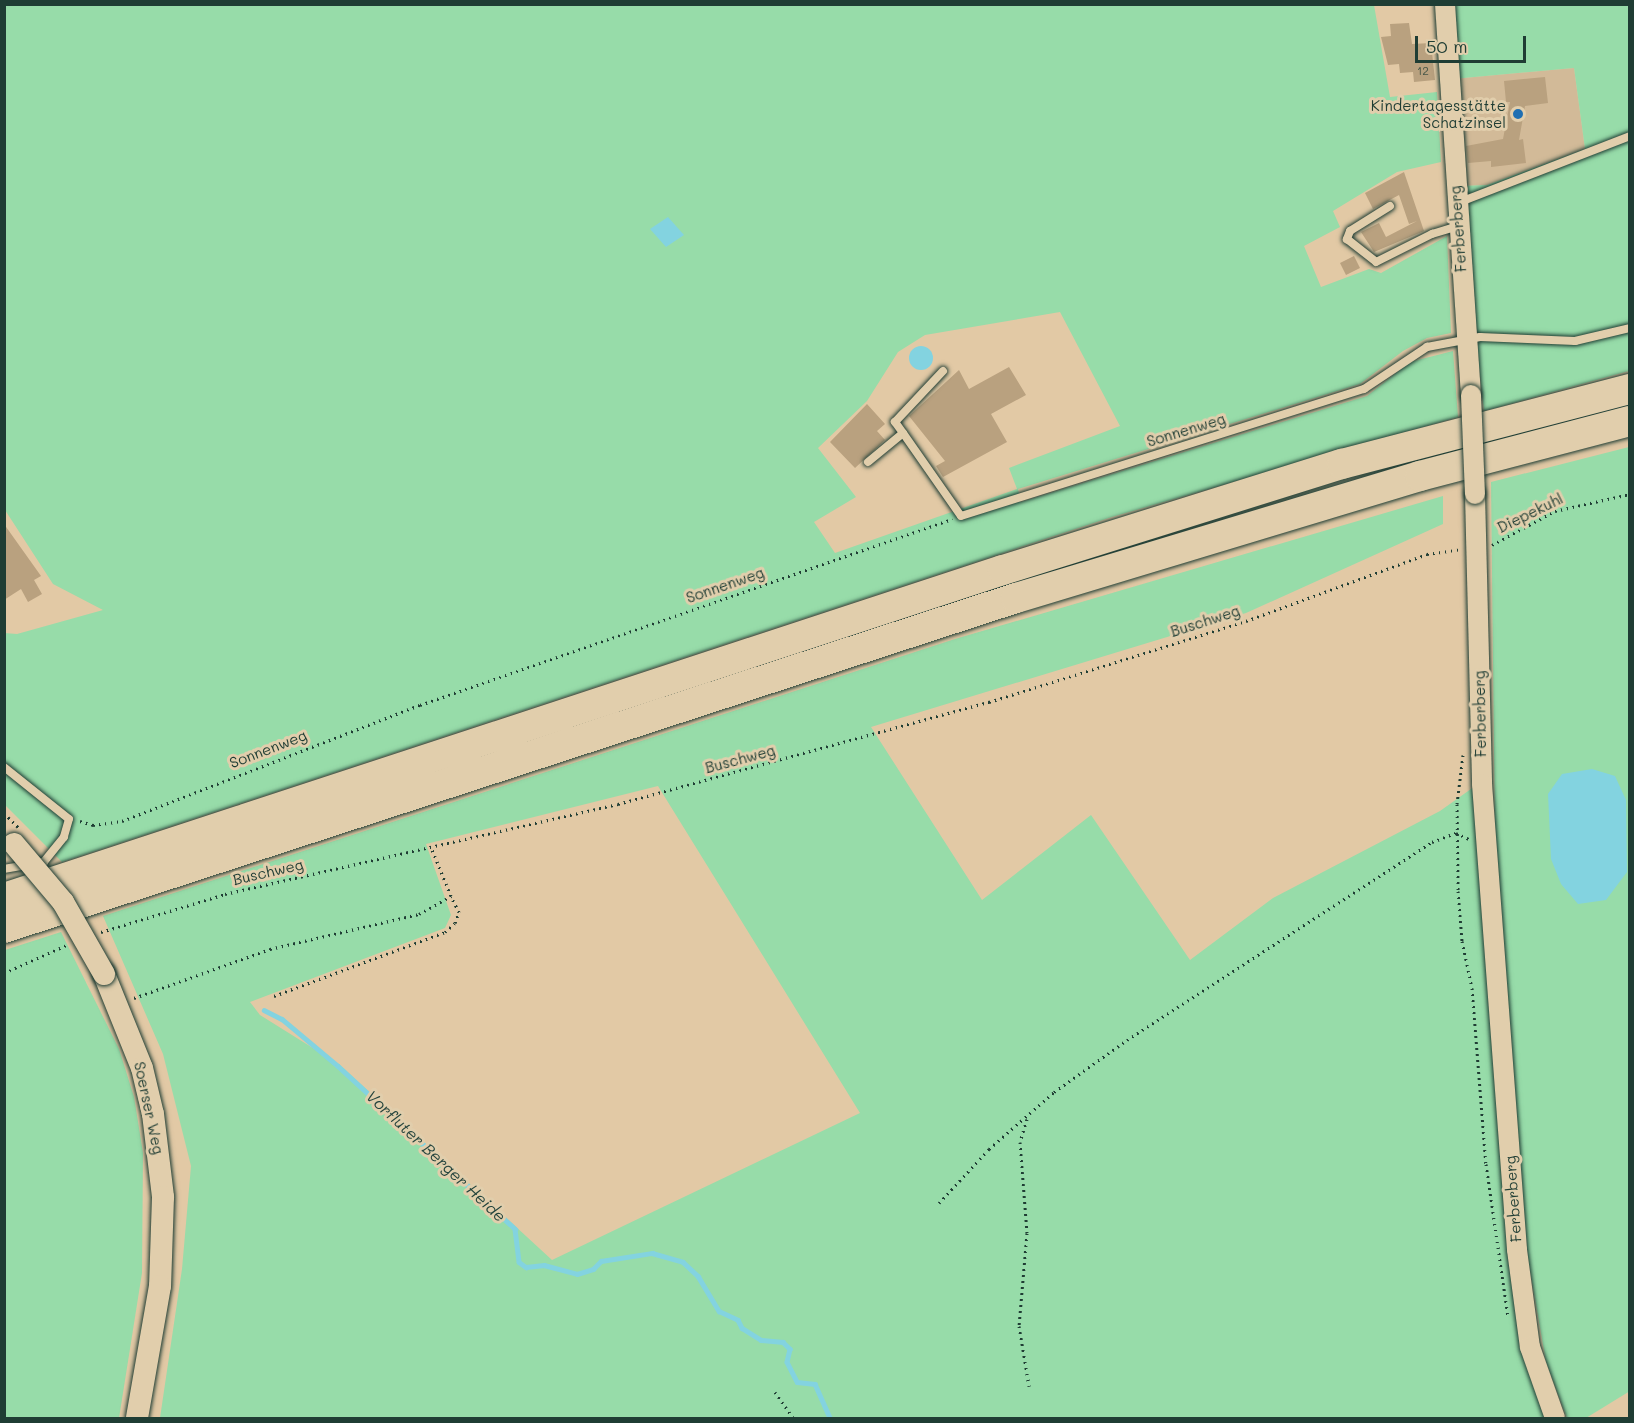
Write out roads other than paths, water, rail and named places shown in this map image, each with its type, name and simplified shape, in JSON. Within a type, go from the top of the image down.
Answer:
[{"type":"highway","points":[[4,898],[1014,567],[1342,464],[1629,389]]},
{"type":"highway","points":[[4,928],[1017,598],[1420,476],[1629,421]]},
{"type":"main road","name":"Soerser Weg","points":[[15,838],[63,902],[104,974],[142,1068],[153,1114],[163,1197],[160,1286],[137,1419]]},
{"type":"street","name":"Ferberberg","points":[[1445,4],[1456,203],[1471,395],[1482,784],[1517,1250],[1530,1347],[1555,1419]]},
{"type":"lane","points":[[1456,203],[1629,136]]},
{"type":"lane","points":[[1390,206],[1350,231],[1347,239],[1376,262],[1432,234],[1458,226]]},
{"type":"lane","name":"Sonnenweg","points":[[903,433],[960,516],[1364,389],[1427,347],[1467,338],[1575,341],[1629,328]]},
{"type":"lane","points":[[868,462],[903,433],[895,422],[943,371]]},
{"type":"lane","points":[[4,767],[69,819],[64,837],[44,862],[4,869]]},
{"type":"water","points":[[668,217],[684,235],[666,247],[650,229]]},
{"type":"water","points":[[921,346],[926,347],[932,353],[932,363],[926,369],[921,370],[916,369],[910,363],[909,358],[910,353],[916,347]]},
{"type":"water","points":[[1592,769],[1615,776],[1626,800],[1627,872],[1606,900],[1578,904],[1561,884],[1551,859],[1548,794],[1562,774]]},
{"type":"waterway","name":"Vorfluter Berger Heide","points":[[264,1010],[282,1019],[338,1066],[515,1229],[519,1262],[526,1267],[544,1265],[577,1274],[593,1269],[601,1261],[652,1253],[683,1262],[698,1276],[719,1311],[738,1320],[742,1328],[761,1340],[783,1342],[790,1349],[787,1362],[797,1382],[815,1384],[830,1418]]},
{"type":"place","name":"Kindertagesstätte Schatzinsel","points":[[1518,114]]}]
